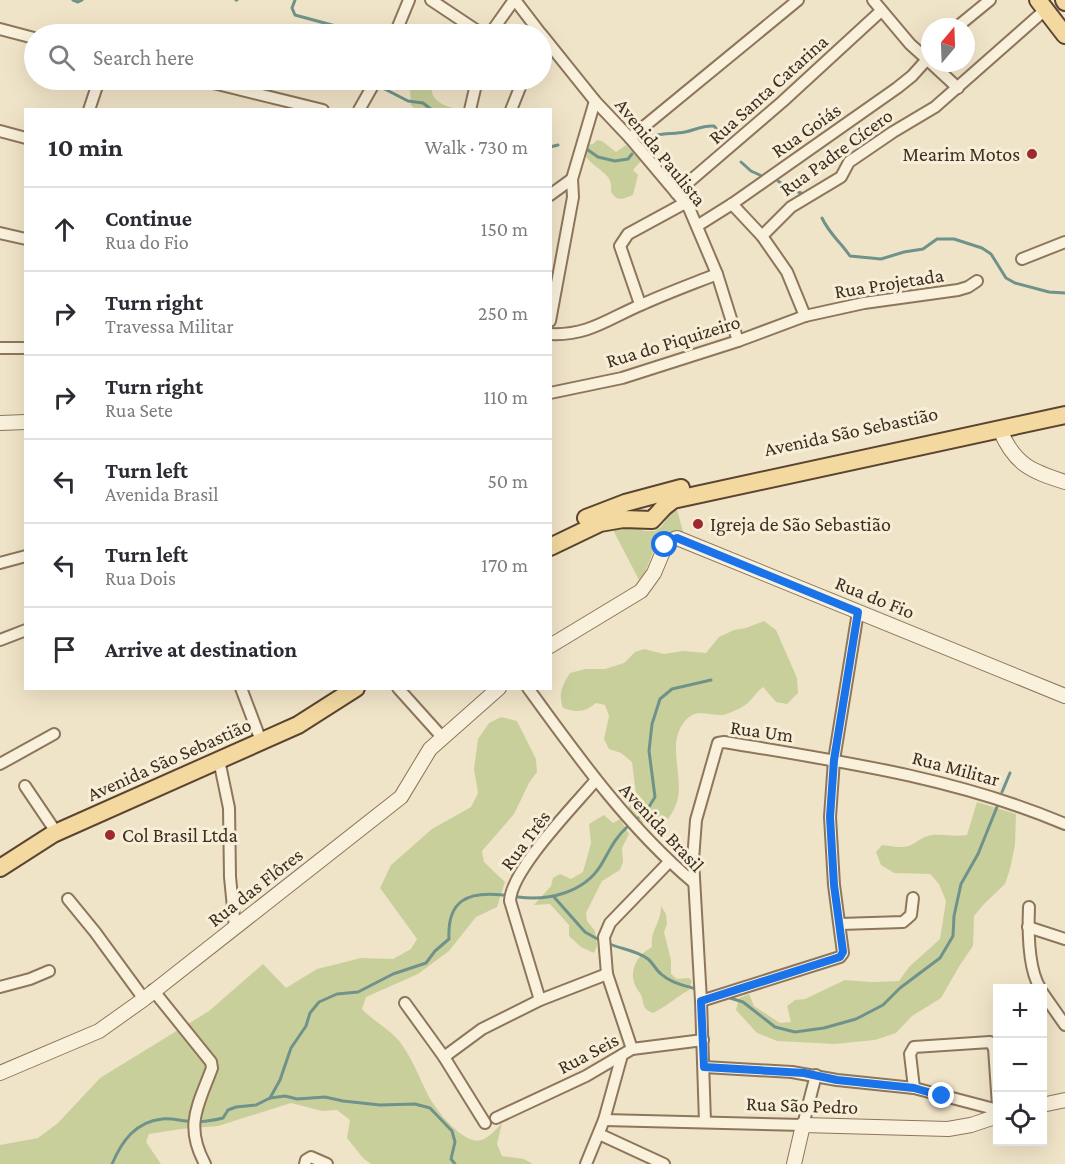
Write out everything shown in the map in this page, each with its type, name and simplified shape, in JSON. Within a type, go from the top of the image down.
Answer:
[{"type":"main road","points":[[1044,3],[1065,19]]},
{"type":"main road","points":[[1044,3],[1065,35]]},
{"type":"main road","name":"Avenida São Sebastião","points":[[552,535],[609,508],[643,498],[1065,406]]},
{"type":"main road","name":"Avenida São Sebastião","points":[[651,518],[673,500],[1065,415]]},
{"type":"main road","points":[[643,498],[637,504],[635,511],[639,517],[651,518]]},
{"type":"main road","points":[[552,546],[600,523],[651,518]]},
{"type":"main road","name":"Avenida São Sebastião","points":[[0,860],[52,826],[294,716],[338,690]]},
{"type":"main road","name":"Avenida São Sebastião","points":[[0,868],[63,829],[298,725],[353,690]]},
{"type":"street","points":[[399,24],[409,0]]},
{"type":"street","points":[[431,0],[467,24]]},
{"type":"street","points":[[497,24],[515,0]]},
{"type":"street","name":"Avenida Paulista","points":[[515,0],[533,24]]},
{"type":"street","points":[[630,138],[798,0]]},
{"type":"street","points":[[873,0],[910,44],[921,53]]},
{"type":"street","points":[[968,18],[990,0]]},
{"type":"street","name":"Rua Padre Cícero","points":[[762,236],[790,207],[841,177],[849,162],[935,107],[958,88],[1044,3]]},
{"type":"street","name":"Rua Santa Catarina","points":[[676,193],[783,102],[881,11]]},
{"type":"street","points":[[0,29],[24,35]]},
{"type":"street","name":"Avenida Paulista","points":[[552,56],[630,138],[685,203],[717,274],[738,341]]},
{"type":"street","name":"Rua Goiás","points":[[697,226],[897,88],[921,68]]},
{"type":"street","points":[[942,72],[958,88]]},
{"type":"street","points":[[90,108],[96,90]]},
{"type":"street","points":[[236,90],[285,104],[310,108]]},
{"type":"street","points":[[360,108],[370,90]]},
{"type":"street","points":[[470,108],[475,90]]},
{"type":"street","points":[[512,108],[519,90]]},
{"type":"street","points":[[552,310],[573,197],[572,180],[595,101]]},
{"type":"street","points":[[0,131],[24,137]]},
{"type":"street","points":[[552,194],[572,180]]},
{"type":"street","points":[[640,304],[620,246],[621,242],[628,234],[685,203]]},
{"type":"street","points":[[732,204],[762,236],[787,272],[805,316]]},
{"type":"street","points":[[0,233],[24,239]]},
{"type":"street","points":[[1022,260],[1065,242]]},
{"type":"street","points":[[552,334],[568,335],[587,330],[640,304],[717,274]]},
{"type":"street","name":"Rua Projetada","points":[[805,316],[864,303],[958,290],[977,281]]},
{"type":"street","name":"Rua do Piquizeiro","points":[[552,393],[622,378],[738,341],[805,316]]},
{"type":"street","points":[[0,348],[23,348]]},
{"type":"street","points":[[0,423],[24,422]]},
{"type":"street","points":[[1000,430],[1011,452],[1023,464],[1035,472],[1065,483]]},
{"type":"street","name":"Rua do Fio","points":[[552,645],[641,591],[649,582],[665,545],[677,538],[1065,696]]},
{"type":"street","points":[[0,563],[24,557]]},
{"type":"street","points":[[701,1001],[840,957],[844,949],[834,885],[830,817],[834,760],[858,612]]},
{"type":"street","points":[[0,640],[24,631]]},
{"type":"street","points":[[242,690],[258,733]]},
{"type":"street","points":[[400,690],[442,737]]},
{"type":"street","name":"Rua das Flôres","points":[[0,1073],[99,1031],[236,928],[401,797],[430,749],[497,690]]},
{"type":"street","name":"Avenida Brasil","points":[[529,690],[595,781],[669,862],[693,882],[703,1040],[705,1122]]},
{"type":"street","points":[[0,764],[54,734]]},
{"type":"street","name":"Rua Um","points":[[693,882],[696,820],[718,743],[724,742],[834,760]]},
{"type":"street","points":[[219,760],[229,808],[230,877],[236,928]]},
{"type":"street","name":"Rua Militar","points":[[834,760],[987,796],[1027,808],[1065,824]]},
{"type":"street","name":"Rua Três","points":[[540,1000],[510,901],[510,892],[528,861],[595,781]]},
{"type":"street","points":[[25,786],[52,826]]},
{"type":"street","points":[[632,1049],[607,974],[604,942],[610,923],[669,862]]},
{"type":"street","points":[[840,924],[903,922],[910,915],[912,898]]},
{"type":"street","points":[[68,899],[148,994],[211,1062],[212,1068],[194,1122],[194,1138],[205,1164]]},
{"type":"street","points":[[1029,907],[1028,927],[1034,975],[1038,984]]},
{"type":"street","points":[[1028,927],[1065,939]]},
{"type":"street","points":[[0,987],[50,971]]},
{"type":"street","points":[[444,1057],[482,1029],[540,1000],[607,974]]},
{"type":"street","points":[[1047,999],[1065,1025]]},
{"type":"street","points":[[405,1003],[444,1057],[484,1123]]},
{"type":"street","name":"Rua Seis","points":[[496,1118],[577,1080],[632,1049],[703,1040]]},
{"type":"street","points":[[914,1088],[910,1054],[914,1047],[990,1042],[994,1048],[997,1092]]},
{"type":"street","points":[[586,1164],[604,1120],[622,1055]]},
{"type":"street","points":[[704,1067],[792,1072],[837,1080],[914,1088],[993,1107]]},
{"type":"street","points":[[794,1164],[816,1075]]},
{"type":"street","points":[[1047,1104],[1065,1100]]},
{"type":"street","name":"Rua São Pedro","points":[[604,1120],[948,1129],[993,1118]]},
{"type":"street","points":[[599,1134],[664,1164]]},
{"type":"street","points":[[305,1164],[306,1160],[311,1157],[327,1164]]},
{"type":"green space","points":[[410,90],[432,90],[436,100],[453,108],[414,108],[411,105]]},
{"type":"green space","points":[[597,140],[602,141],[616,152],[626,145],[641,161],[633,170],[638,175],[633,195],[622,199],[616,198],[611,192],[610,180],[586,157],[587,145]]},
{"type":"green space","points":[[676,506],[684,535],[670,532],[659,541],[639,580],[611,526],[627,525],[645,531],[655,531],[661,527]]},
{"type":"green space","points":[[764,621],[776,630],[797,678],[798,693],[787,704],[776,702],[763,687],[745,706],[731,712],[723,715],[696,714],[688,718],[681,726],[677,736],[679,788],[675,808],[666,822],[641,823],[628,809],[636,794],[632,762],[621,753],[609,749],[604,739],[609,716],[605,705],[596,703],[581,711],[563,708],[562,690],[570,673],[585,669],[605,669],[624,663],[635,652],[644,649],[664,654],[683,651],[706,653],[719,637]]},
{"type":"green space","points":[[501,717],[517,721],[536,759],[537,772],[514,814],[482,851],[484,862],[505,882],[497,907],[476,917],[449,951],[418,974],[366,997],[362,1009],[400,1042],[428,1095],[451,1125],[467,1137],[481,1140],[502,1123],[497,1144],[502,1156],[524,1159],[533,1164],[371,1164],[363,1158],[347,1138],[350,1120],[337,1110],[322,1111],[291,1103],[218,1126],[149,1134],[146,1142],[161,1164],[0,1164],[0,1145],[38,1138],[58,1123],[100,1078],[209,1011],[263,964],[286,988],[317,969],[361,958],[393,959],[411,949],[417,939],[380,888],[391,865],[432,829],[471,807],[478,793],[474,769],[478,739],[489,723]]},
{"type":"green space","points":[[977,802],[1016,814],[1015,845],[1005,884],[974,916],[973,946],[941,998],[912,1016],[896,1033],[875,1040],[835,1044],[777,1041],[757,1033],[736,1010],[739,998],[749,994],[754,1006],[780,1023],[791,1022],[787,1006],[795,1000],[805,999],[845,980],[899,981],[909,967],[940,939],[946,901],[939,884],[930,874],[894,873],[881,865],[876,852],[882,845],[908,846],[930,836],[967,835]]},
{"type":"green space","points":[[604,815],[613,823],[620,819],[629,834],[622,848],[623,862],[620,870],[602,881],[586,913],[587,921],[595,931],[597,946],[594,953],[581,947],[569,936],[569,925],[550,904],[534,905],[551,886],[553,878],[560,874],[571,879],[583,872],[591,843],[589,824]]},
{"type":"green space","points":[[661,906],[666,914],[667,924],[664,932],[671,960],[671,974],[677,979],[689,978],[692,981],[689,990],[653,1013],[644,1006],[635,984],[633,971],[643,953],[652,947]]},
{"type":"waterway","points":[[73,0],[78,2],[82,0]]},
{"type":"waterway","points":[[295,0],[292,8],[295,15],[328,24]]},
{"type":"waterway","points":[[387,90],[408,101],[423,103],[429,108]]},
{"type":"waterway","points":[[643,142],[652,136],[685,132],[706,126],[714,126],[719,132]]},
{"type":"waterway","points":[[552,146],[558,145]]},
{"type":"waterway","points":[[588,150],[598,157],[615,161],[628,159],[632,154]]},
{"type":"waterway","points":[[741,162],[751,171],[762,176]]},
{"type":"waterway","points":[[778,181],[801,193]]},
{"type":"waterway","points":[[822,218],[850,256],[881,259],[923,249],[937,239],[954,239],[982,248],[991,254],[1006,278],[1015,283],[1049,292],[1065,293]]},
{"type":"waterway","points":[[639,817],[647,810],[655,797],[649,751],[652,724],[660,699],[672,689],[711,680]]},
{"type":"waterway","points":[[1002,792],[1010,773]]},
{"type":"waterway","points":[[730,998],[743,1002],[775,1027],[795,1032],[824,1028],[856,1019],[883,1005],[900,988],[940,958],[953,936],[954,916],[961,884],[978,854],[997,807]]},
{"type":"waterway","points":[[518,897],[553,896],[585,882],[594,875],[615,840],[627,827]]},
{"type":"waterway","points":[[270,1098],[280,1080],[291,1048],[306,1026],[310,1013],[319,1002],[337,994],[358,992],[393,974],[426,963],[435,951],[449,939],[452,915],[462,901],[480,895],[503,895]]},
{"type":"waterway","points":[[554,897],[585,932],[601,941]]},
{"type":"waterway","points":[[607,943],[643,956],[665,977],[696,989]]},
{"type":"waterway","points":[[112,1164],[125,1140],[144,1124],[165,1119],[196,1122],[214,1120],[223,1118],[228,1110],[236,1107],[256,1105],[270,1098],[285,1096],[297,1099],[325,1097],[380,1105],[415,1104],[430,1108],[452,1131],[455,1142],[451,1159],[455,1164]]},
{"type":"place","name":"Mearim Motos","points":[[1032,154]]},
{"type":"place","name":"Igreja de São Sebastião","points":[[698,524]]},
{"type":"place","name":"Col Brasil Ltda","points":[[110,835]]},
{"type":"route","points":[[665,545],[673,538],[677,538],[858,612],[834,760],[830,817],[834,885],[843,952],[840,957],[701,1001],[704,1067],[804,1073],[837,1080],[914,1088],[942,1096]]}]
